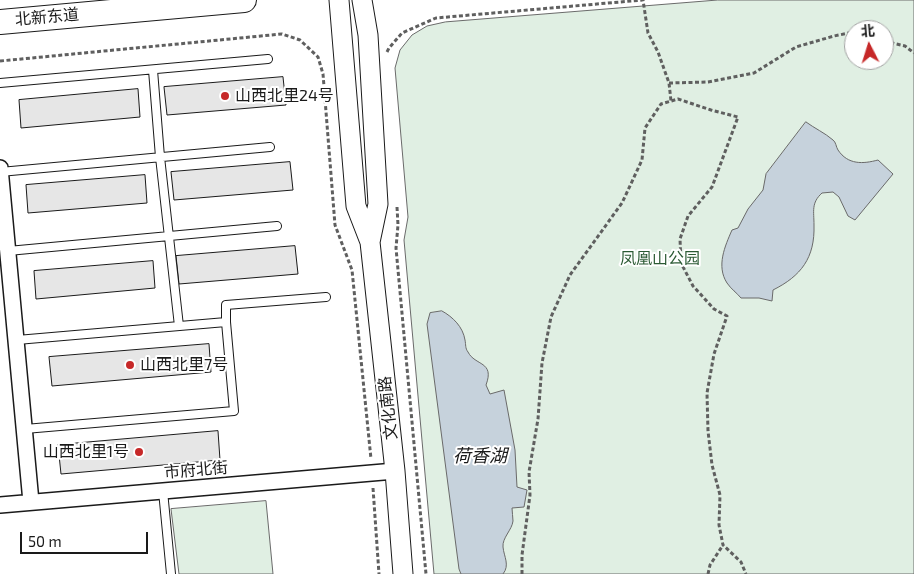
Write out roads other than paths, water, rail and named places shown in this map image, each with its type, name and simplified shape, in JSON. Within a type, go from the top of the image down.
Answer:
[{"type":"main road","name":"北新东道","points":[[0,22],[244,0]]},
{"type":"street","name":"文化南路","points":[[339,0],[356,206],[370,242],[395,471],[403,574]]},
{"type":"street","name":"文化南路","points":[[362,0],[368,35],[378,204],[370,242]]},
{"type":"street","points":[[0,168],[6,260],[17,340],[31,502]]},
{"type":"street","name":"市府北街","points":[[0,505],[395,471]]},
{"type":"lane","points":[[0,83],[268,60]]},
{"type":"lane","points":[[152,70],[179,326]]},
{"type":"lane","points":[[0,172],[270,148]]},
{"type":"lane","points":[[6,260],[169,236],[277,226]]},
{"type":"lane","points":[[25,429],[234,411],[226,305],[326,296]]},
{"type":"lane","points":[[17,340],[226,322]]},
{"type":"lane","points":[[163,491],[171,574]]},
{"type":"water","points":[[806,122],[834,141],[842,155],[851,161],[861,163],[878,160],[893,174],[855,220],[848,216],[839,197],[833,192],[822,193],[815,204],[812,247],[799,272],[783,285],[773,290],[772,301],[759,298],[741,298],[729,285],[722,270],[723,256],[727,243],[732,230],[738,228],[748,209],[763,190],[766,174]]},
{"type":"water","name":"荷香湖","points":[[442,311],[454,319],[464,335],[466,349],[475,360],[486,368],[488,377],[486,385],[490,394],[504,390],[515,450],[517,487],[527,490],[524,507],[512,508],[513,521],[503,544],[506,567],[503,574],[461,574],[459,569],[427,324],[430,313]]},
{"type":"place","name":"山西北里24号","points":[[225,96]]},
{"type":"place","name":"山西北里7号","points":[[130,365]]},
{"type":"place","name":"山西北里1号","points":[[139,452]]},
{"type":"park label","name":"凤凰山公园","points":[[660,259]]}]
